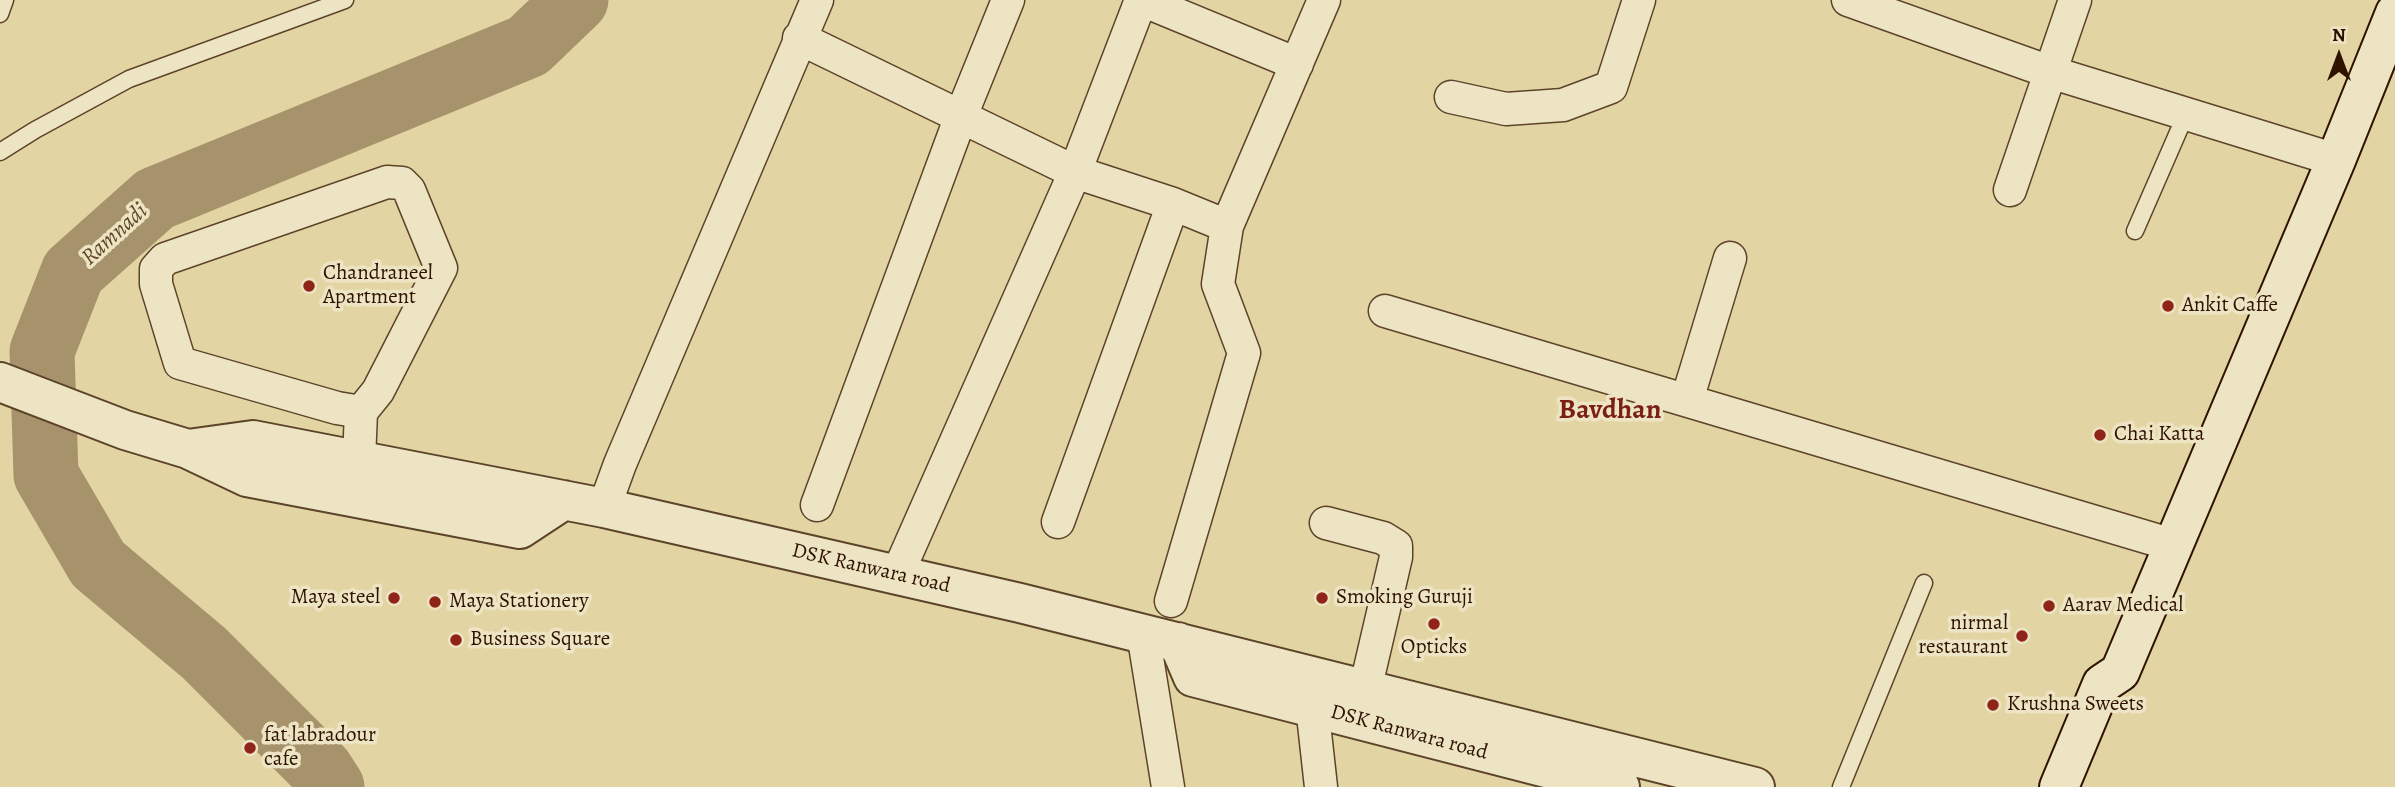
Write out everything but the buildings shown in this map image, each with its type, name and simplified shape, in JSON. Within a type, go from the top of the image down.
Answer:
[{"type":"street","points":[[604,508],[620,464],[817,0]]},
{"type":"street","points":[[817,505],[961,116],[1008,0]]},
{"type":"street","points":[[897,575],[1075,172],[1142,0],[1297,64]]},
{"type":"street","points":[[1171,601],[1244,354],[1218,284],[1227,226],[1324,0]]},
{"type":"street","points":[[1451,97],[1506,109],[1563,106],[1611,87],[1639,0]]},
{"type":"street","points":[[1848,0],[2049,72],[2336,160]]},
{"type":"street","points":[[2010,190],[2075,0]]},
{"type":"street","points":[[2059,787],[2102,684],[2120,672],[2336,160],[2395,13]]},
{"type":"street","points":[[799,38],[1075,172],[1172,204],[1227,226]]},
{"type":"street","points":[[352,498],[359,460],[361,412],[378,391],[441,268],[409,190],[402,183],[387,182],[165,259],[156,269],[156,284],[180,363],[337,408],[361,412]]},
{"type":"street","points":[[1058,522],[1172,204]]},
{"type":"street","points":[[1687,400],[1730,258]]},
{"type":"street","points":[[1385,311],[2173,545]]},
{"type":"street","name":"DSK Ranwara road","points":[[0,382],[125,430],[188,449],[247,477],[520,529],[564,500]]},
{"type":"street","name":"DSK Ranwara road","points":[[188,449],[253,440],[604,508],[1160,638],[1193,677],[1310,692],[1386,706],[1755,787]]},
{"type":"street","points":[[1326,523],[1383,538],[1396,546],[1386,706]]},
{"type":"street","points":[[1160,638],[1168,787]]},
{"type":"street","points":[[2085,787],[2126,692],[2120,672]]},
{"type":"street","points":[[1310,692],[1321,787]]},
{"type":"street","name":"DSK Ranwara road","points":[[1310,692],[1386,706],[1620,787]]},
{"type":"lane","points":[[0,14],[5,0]]},
{"type":"lane","points":[[0,152],[129,79],[345,0]]},
{"type":"lane","points":[[2135,231],[2186,114]]},
{"type":"lane","points":[[1841,787],[1924,583]]},
{"type":"waterway","name":"Ramnadi","points":[[332,787],[321,770],[204,653],[98,564],[46,475],[42,351],[73,272],[155,199],[528,46],[576,0]]},
{"type":"place","name":"Chandraneel Apartment","points":[[309,286]]},
{"type":"place","name":"Ankit Caffe","points":[[2168,306]]},
{"type":"place","name":"Chai Katta","points":[[2100,435]]},
{"type":"place","name":"Maya steel","points":[[394,598]]},
{"type":"place","name":"Smoking Guruji","points":[[1322,598]]},
{"type":"place","name":"Maya Stationery","points":[[435,602]]},
{"type":"place","name":"Aarav Medical","points":[[2049,606]]},
{"type":"place","name":"Opticks","points":[[1434,624]]},
{"type":"place","name":"nirmal restaurant","points":[[2022,636]]},
{"type":"place","name":"Business Square","points":[[456,640]]},
{"type":"place","name":"Krushna Sweets","points":[[1993,705]]},
{"type":"place","name":"fat labradour cafe","points":[[250,748]]},
{"type":"district","name":"Bavdhan","points":[[1610,411]]}]
